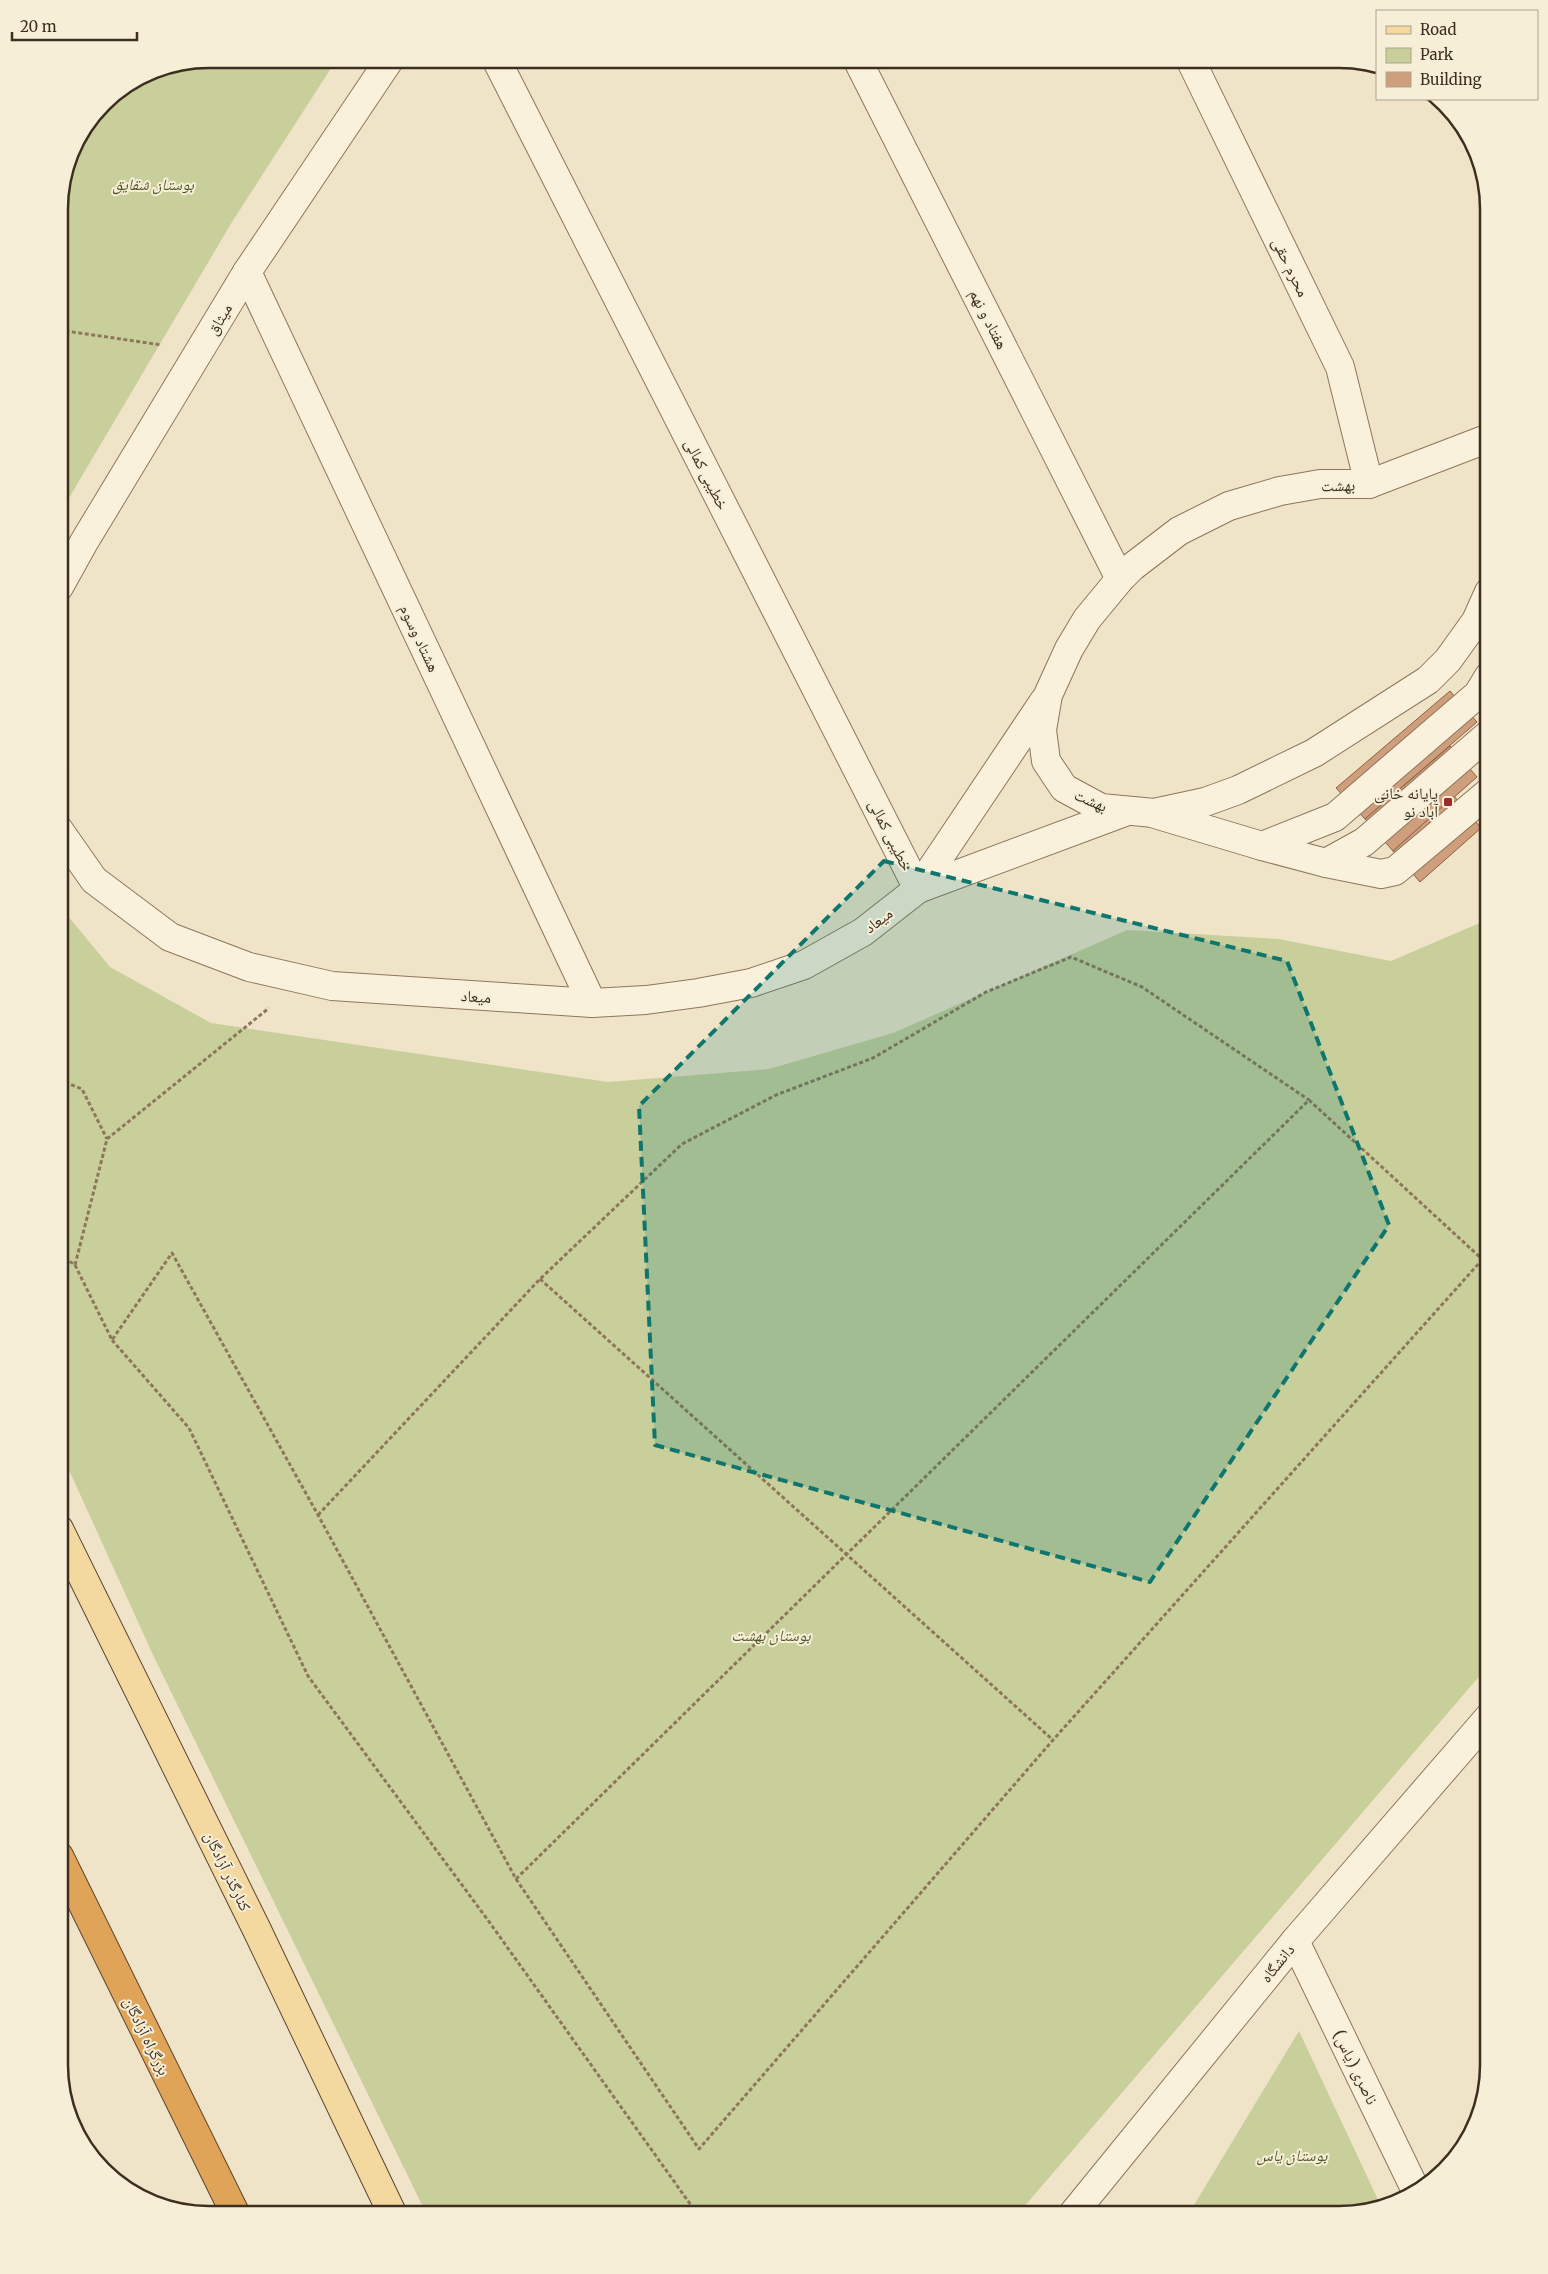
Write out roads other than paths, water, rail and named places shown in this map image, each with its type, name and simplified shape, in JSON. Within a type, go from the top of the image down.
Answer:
[{"type":"highway","name":"بزرگراه آزادگان","points":[[68,1874],[232,2206]]},
{"type":"main road","name":"کنارگذر آزادگان","points":[[68,1547],[257,1930],[389,2206]]},
{"type":"street","name":"میثاق","points":[[68,571],[247,272],[384,68]]},
{"type":"street","name":"خطیبی کمالی","points":[[501,68],[918,889]]},
{"type":"street","name":"هفتاد و نهم","points":[[862,68],[1120,579]]},
{"type":"street","name":"محرم حقی","points":[[1194,68],[1340,367],[1368,484]]},
{"type":"street","name":"هشتاد وسوم","points":[[247,272],[592,1003]]},
{"type":"street","points":[[1368,484],[1480,441]]},
{"type":"street","name":"بهشت","points":[[1368,484],[1320,484],[1280,491],[1230,506],[1180,530],[1132,567],[1120,579],[1083,626],[1069,649],[1048,695],[1042,730],[1046,761],[1064,788],[1101,808],[1125,812],[1154,813],[1205,802],[1246,786],[1314,753],[1428,680],[1448,660],[1476,621],[1480,612]]},
{"type":"street","points":[[1262,846],[1334,817],[1480,691]]},
{"type":"street","points":[[918,889],[1048,695]]},
{"type":"street","points":[[1326,863],[1364,842],[1480,742]]},
{"type":"street","points":[[1154,813],[1262,846],[1326,863],[1381,874],[1395,871],[1480,800]]},
{"type":"street","points":[[918,889],[1125,812]]},
{"type":"street","name":"میعاد","points":[[68,843],[94,880],[170,936],[249,967],[332,986],[592,1003],[698,993],[751,982],[804,964],[863,932],[918,889]]},
{"type":"street","name":"دانشگاه","points":[[1079,2206],[1295,1941],[1480,1728]]},
{"type":"street","name":"ناصری (یاس)","points":[[1295,1941],[1414,2185]]},
{"type":"place","name":"پایانه خانی آباد نو","points":[[1448,802]]},
{"type":"park label","name":"بوستان شقایق","points":[[153,184]]},
{"type":"park label","name":"بوستان بهشت","points":[[771,1635]]},
{"type":"park label","name":"بوستان یاس","points":[[1292,2155]]}]
